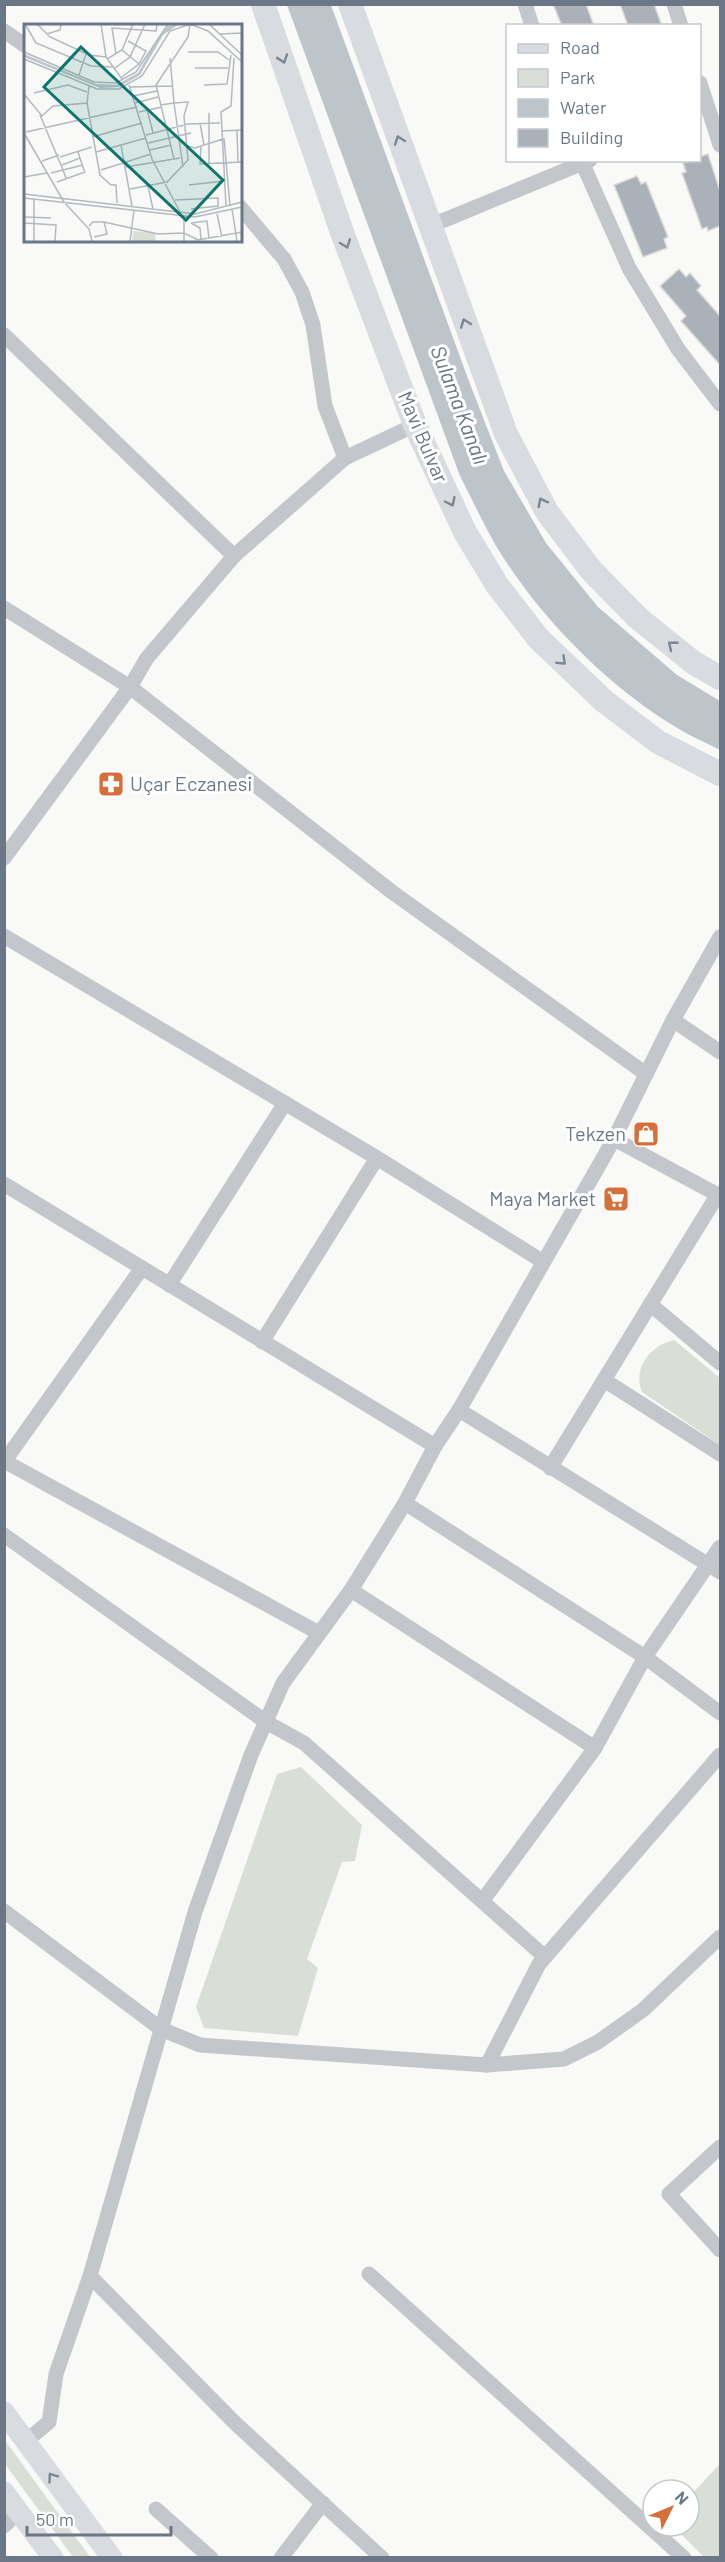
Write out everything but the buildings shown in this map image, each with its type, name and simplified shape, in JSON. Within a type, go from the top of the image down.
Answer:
[{"type":"main road","name":"Mavi Bulvar","points":[[263,4],[343,235],[415,425],[465,532],[497,585],[538,638],[604,701],[658,742],[720,774]]},
{"type":"main road","points":[[350,4],[506,434],[547,513],[591,570],[638,618],[694,663],[720,678]]},
{"type":"main road","points":[[4,2412],[112,2558]]},
{"type":"main road","points":[[4,2492],[12,2519],[53,2558]]},
{"type":"street","points":[[525,4],[531,24]]},
{"type":"street","points":[[674,4],[680,24]]},
{"type":"street","points":[[4,31],[24,45]]},
{"type":"street","points":[[703,109],[720,145]]},
{"type":"street","points":[[430,226],[584,162],[629,268],[678,349],[720,404]]},
{"type":"street","points":[[242,209],[284,259],[302,292],[313,324],[325,406],[345,458]]},
{"type":"street","points":[[4,335],[234,556]]},
{"type":"street","points":[[4,858],[130,687],[147,658],[234,556],[345,458],[415,425]]},
{"type":"street","points":[[4,608],[130,687],[392,892],[646,1074]]},
{"type":"street","points":[[4,936],[285,1103],[542,1261]]},
{"type":"street","points":[[26,2441],[49,2422],[56,2374],[90,2276],[195,1912],[251,1755],[284,1683],[351,1590],[405,1503],[435,1446],[459,1410],[542,1261],[614,1139],[673,1020],[720,938]]},
{"type":"street","points":[[673,1020],[720,1052]]},
{"type":"street","points":[[169,1284],[285,1103]]},
{"type":"street","points":[[550,1468],[719,1195],[614,1139]]},
{"type":"street","points":[[262,1342],[376,1158]]},
{"type":"street","points":[[4,1184],[435,1446]]},
{"type":"street","points":[[142,1268],[5,1462],[319,1634]]},
{"type":"street","points":[[650,1304],[720,1363]]},
{"type":"street","points":[[604,1380],[720,1454]]},
{"type":"street","points":[[459,1410],[715,1569]]},
{"type":"street","points":[[405,1503],[645,1657],[720,1713]]},
{"type":"street","points":[[4,1535],[266,1722],[304,1743],[545,1957]]},
{"type":"street","points":[[483,1900],[595,1749],[645,1657],[715,1569],[720,1547]]},
{"type":"street","points":[[351,1590],[595,1749]]},
{"type":"street","points":[[487,2065],[538,1964],[720,1755]]},
{"type":"street","points":[[4,1911],[161,2029],[200,2045],[487,2065],[564,2058],[598,2042],[643,2010],[720,1936]]},
{"type":"street","points":[[720,2147],[669,2194],[720,2250]]},
{"type":"street","points":[[369,2274],[684,2558]]},
{"type":"street","points":[[90,2276],[235,2423],[382,2558]]},
{"type":"street","points":[[281,2558],[323,2503]]},
{"type":"street","points":[[156,2509],[211,2558]]},
{"type":"green space","points":[[674,1340],[720,1378],[720,1445],[642,1392],[640,1374],[646,1359],[658,1347]]},
{"type":"green space","points":[[301,1767],[362,1825],[355,1861],[342,1862],[307,1959],[318,1968],[298,2036],[204,2028],[196,2007],[277,1774]]},
{"type":"green space","points":[[4,2439],[90,2557],[73,2557],[5,2464]]},
{"type":"green space","points":[[720,2464],[720,2557],[704,2557],[685,2538],[701,2538],[701,2484]]},
{"type":"water","name":"Sulama Kanalı","points":[[287,5],[331,5],[504,471],[546,543],[598,607],[677,675],[720,701],[720,750],[684,732],[652,712],[601,671],[554,624],[533,599],[496,546],[460,476]]},
{"type":"place","name":"Uçar Eczanesi","points":[[111,784]]},
{"type":"place","name":"Tekzen","points":[[646,1134]]},
{"type":"place","name":"Maya Market","points":[[616,1199]]}]
